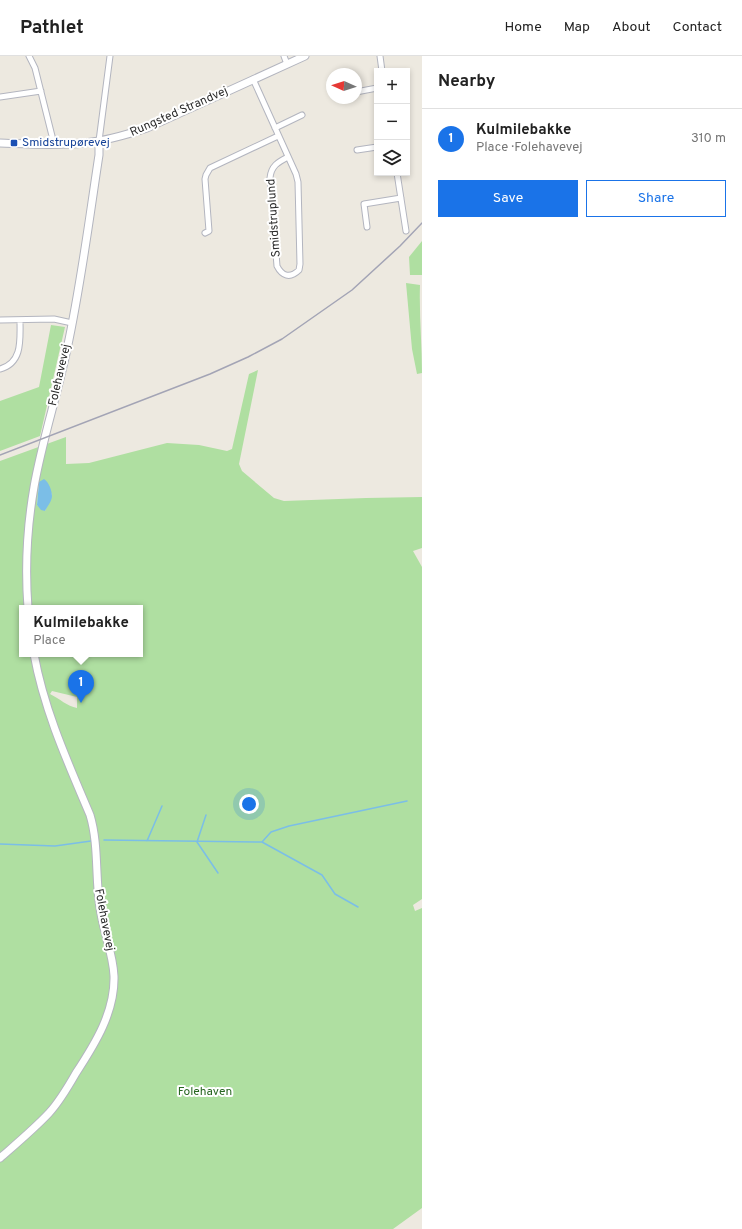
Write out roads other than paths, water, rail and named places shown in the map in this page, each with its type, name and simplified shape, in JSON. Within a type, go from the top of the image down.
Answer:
[{"type":"street","points":[[28,56],[36,68],[54,144]]},
{"type":"street","points":[[99,142],[110,56]]},
{"type":"street","points":[[284,56],[287,64]]},
{"type":"street","name":"Rungsted Strandvej","points":[[0,143],[74,144],[99,142],[125,135],[147,128],[305,56]]},
{"type":"street","points":[[380,56],[382,68]]},
{"type":"street","name":"Smidstruplund","points":[[253,80],[296,174],[298,182],[300,257],[299,270],[291,275],[285,275],[280,272],[277,266],[270,178],[272,167],[288,157]]},
{"type":"street","points":[[362,91],[374,89]]},
{"type":"street","points":[[0,97],[41,91]]},
{"type":"street","points":[[275,128],[302,115]]},
{"type":"street","points":[[205,233],[209,231],[205,180],[210,168],[278,136]]},
{"type":"street","name":"Folehavevej","points":[[28,605],[26,561],[33,488],[72,323],[83,265],[99,155],[99,142]]},
{"type":"street","points":[[357,150],[374,147]]},
{"type":"street","points":[[397,176],[406,231]]},
{"type":"street","points":[[367,227],[364,204],[401,198]]},
{"type":"street","points":[[0,320],[54,319],[72,323]]},
{"type":"street","points":[[0,370],[12,364],[16,358],[20,338],[20,320]]},
{"type":"street","name":"Folehavevej","points":[[0,1158],[48,1114],[60,1099],[99,1036],[107,1015],[114,977],[113,962],[100,908],[97,888],[94,827],[56,732],[43,692],[35,657]]},
{"type":"water","points":[[44,479],[50,487],[52,496],[45,511],[41,510],[37,505],[39,482]]},
{"type":"waterway","points":[[262,842],[271,832],[289,826],[407,801]]},
{"type":"waterway","points":[[147,841],[162,806]]},
{"type":"waterway","points":[[206,815],[197,842],[218,873]]},
{"type":"waterway","points":[[104,840],[262,842],[322,875],[335,894],[358,907]]},
{"type":"waterway","points":[[0,844],[55,846],[91,841]]},
{"type":"railway","points":[[0,455],[210,374],[248,357],[282,339],[352,290],[400,246],[422,223]]},
{"type":"place","name":"Smidstrupørevej","points":[[14,143]]},
{"type":"place","name":"Kulmilebakke","points":[[81,703]]},
{"type":"park label","name":"Folehaven","points":[[205,1092]]}]
